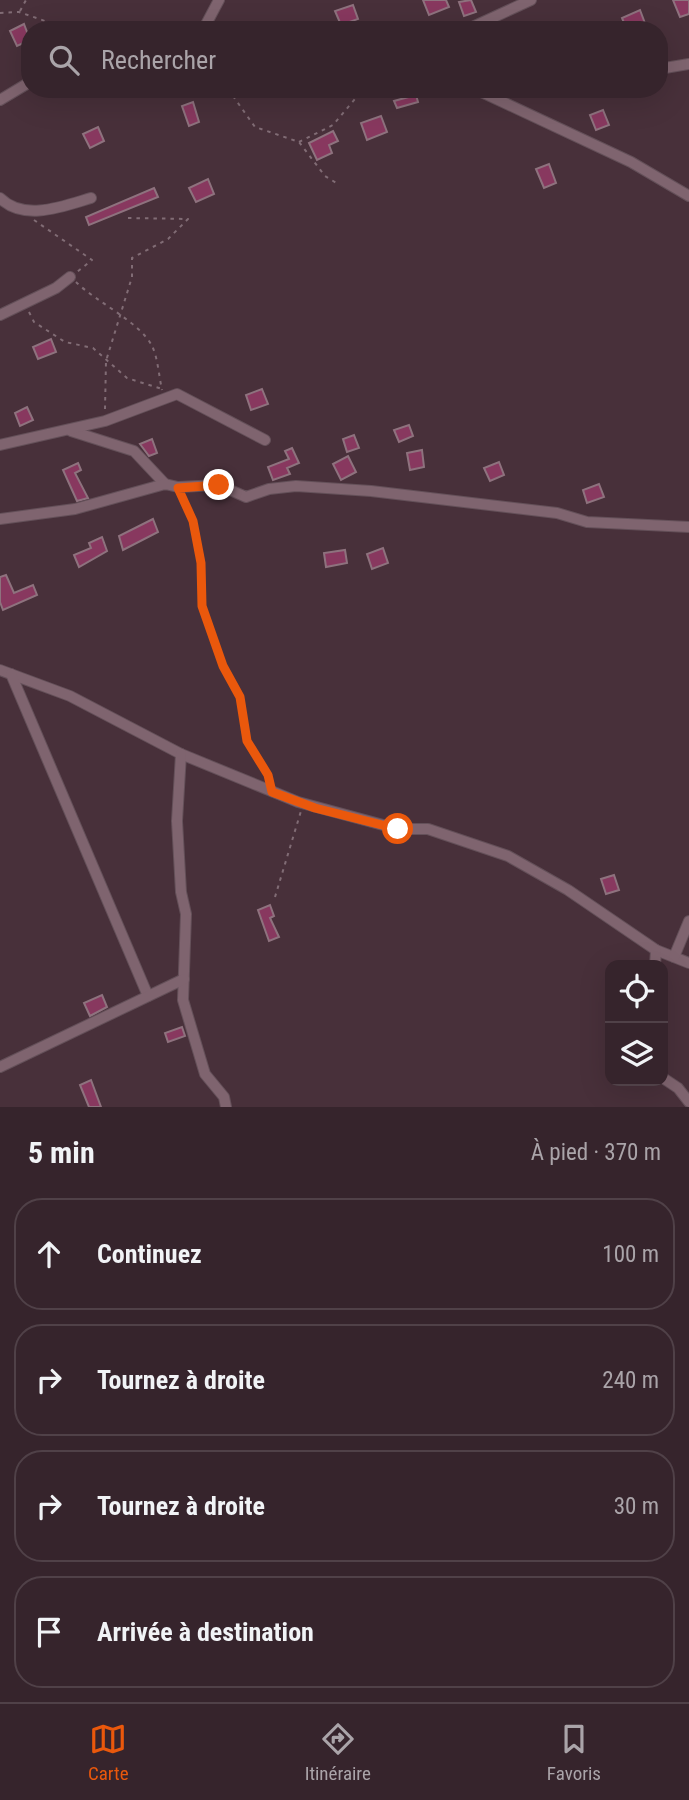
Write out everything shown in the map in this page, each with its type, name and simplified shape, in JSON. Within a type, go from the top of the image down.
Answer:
[{"type":"street","points":[[208,21],[219,0]]},
{"type":"street","points":[[486,21],[531,0]]},
{"type":"street","points":[[668,68],[689,64]]},
{"type":"street","points":[[0,100],[21,87]]},
{"type":"street","points":[[496,98],[631,162],[689,196]]},
{"type":"street","points":[[0,198],[20,208],[50,211],[91,198]]},
{"type":"street","points":[[0,315],[56,288],[70,277]]},
{"type":"street","points":[[0,445],[104,421],[163,394],[177,394],[265,440]]},
{"type":"street","points":[[67,430],[134,451],[165,484],[178,488],[219,485],[246,497],[269,489],[296,486],[371,491],[557,513],[587,522],[689,527]]},
{"type":"street","points":[[0,519],[75,509],[165,484]]},
{"type":"street","points":[[0,670],[70,696],[181,754],[304,804],[398,829],[428,829],[508,856],[568,890],[656,950],[689,963]]},
{"type":"street","points":[[11,674],[148,996]]},
{"type":"street","points":[[181,754],[177,821],[181,892],[186,914],[183,999],[205,1074],[225,1097],[226,1107]]},
{"type":"street","points":[[674,957],[689,921]]},
{"type":"street","points":[[656,950],[656,960]]},
{"type":"street","points":[[0,1067],[184,979]]},
{"type":"street","points":[[668,1081],[678,1088],[689,1102]]},
{"type":"path","points":[[19,12],[26,0]]},
{"type":"path","points":[[0,13],[19,12],[50,21]]},
{"type":"path","points":[[234,98],[255,127],[299,142],[325,176],[338,184]]},
{"type":"path","points":[[299,142],[333,125],[356,98]]},
{"type":"path","points":[[20,208],[54,237],[92,260],[70,277],[91,297],[120,314],[152,345],[163,394]]},
{"type":"path","points":[[104,421],[106,361],[132,277],[132,258],[168,239],[188,219],[128,219]]},
{"type":"path","points":[[24,303],[34,322],[65,342],[93,348],[127,378],[163,394],[177,394]]},
{"type":"path","points":[[178,488],[193,521],[201,563],[202,606],[223,666],[240,697],[247,741],[268,775],[272,792]]},
{"type":"path","points":[[275,897],[304,804]]},
{"type":"building","points":[[423,0],[446,0],[449,7],[429,15]]},
{"type":"building","points":[[471,0],[476,12],[464,16],[459,2]]},
{"type":"building","points":[[673,0],[689,0],[689,14],[680,17]]},
{"type":"building","points":[[353,5],[358,19],[339,21],[335,11]]},
{"type":"building","points":[[640,10],[644,21],[623,21],[622,18]]},
{"type":"building","points":[[21,26],[21,44],[17,46],[10,31]]},
{"type":"building","points":[[417,98],[418,102],[397,108],[394,101]]},
{"type":"building","points":[[193,102],[199,122],[189,126],[182,106]]},
{"type":"building","points":[[603,110],[609,125],[596,130],[590,115]]},
{"type":"building","points":[[381,116],[387,132],[367,140],[361,123]]},
{"type":"building","points":[[98,127],[104,141],[90,148],[83,134]]},
{"type":"building","points":[[333,131],[338,141],[329,145],[332,153],[317,160],[309,143]]},
{"type":"building","points":[[549,164],[556,183],[544,188],[536,169]]},
{"type":"building","points":[[208,179],[214,194],[196,202],[189,188]]},
{"type":"building","points":[[154,188],[158,197],[89,225],[86,217]]},
{"type":"building","points":[[51,339],[56,352],[38,359],[33,347]]},
{"type":"building","points":[[262,389],[268,404],[251,410],[246,395]]},
{"type":"building","points":[[27,407],[33,420],[20,426],[15,413]]},
{"type":"building","points":[[409,425],[413,436],[399,442],[394,430]]},
{"type":"building","points":[[354,435],[359,448],[347,452],[343,439]]},
{"type":"building","points":[[152,439],[157,453],[149,456],[140,444]]},
{"type":"building","points":[[292,448],[299,463],[287,468],[290,474],[273,480],[268,467],[289,459],[285,451]]},
{"type":"building","points":[[422,450],[424,467],[410,470],[407,453]]},
{"type":"building","points":[[348,456],[356,472],[341,480],[333,464]]},
{"type":"building","points":[[499,462],[504,475],[490,481],[484,468]]},
{"type":"building","points":[[78,463],[81,470],[75,473],[88,498],[77,501],[63,470]]},
{"type":"building","points":[[599,484],[604,497],[587,503],[583,490]]},
{"type":"building","points":[[153,519],[158,532],[123,550],[119,536]]},
{"type":"building","points":[[102,537],[107,551],[79,567],[74,555],[91,548],[89,543]]},
{"type":"building","points":[[383,548],[388,563],[372,569],[367,554]]},
{"type":"building","points":[[345,550],[347,563],[326,567],[324,553]]},
{"type":"building","points":[[6,575],[14,593],[33,585],[37,595],[3,610],[0,602],[0,577]]},
{"type":"building","points":[[614,875],[619,890],[606,894],[601,879]]},
{"type":"building","points":[[270,905],[274,916],[270,918],[279,937],[269,941],[258,910]]},
{"type":"building","points":[[102,995],[107,1007],[90,1016],[84,1003]]},
{"type":"building","points":[[182,1027],[185,1036],[168,1042],[165,1033]]},
{"type":"building","points":[[91,1080],[101,1107],[89,1107],[80,1085]]},
{"type":"route","points":[[219,485],[178,488],[193,521],[194,538],[201,563],[202,606],[223,666],[240,697],[247,741],[257,753],[268,775],[272,792],[315,808],[398,829]]}]
